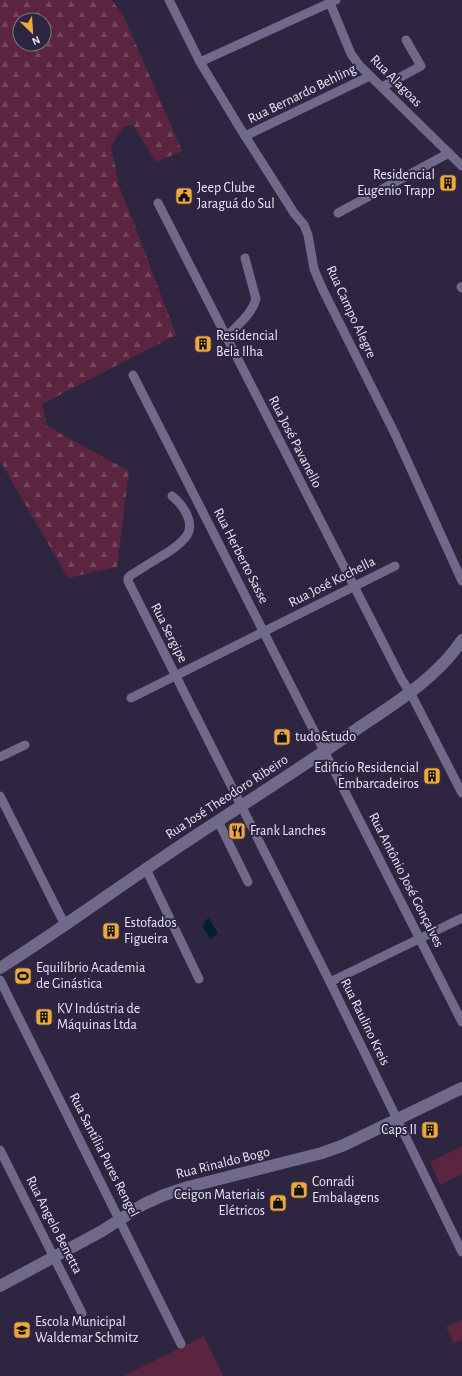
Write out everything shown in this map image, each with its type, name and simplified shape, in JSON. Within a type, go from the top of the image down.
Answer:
[{"type":"main road","name":"Rua José Theodoro Ribeiro","points":[[0,968],[65,925],[146,868],[325,751],[410,692],[436,670],[462,640]]},
{"type":"main road","name":"Rua Rinaldo Bogo","points":[[0,1286],[102,1231],[144,1204],[169,1193],[322,1153],[344,1145],[462,1088]]},
{"type":"street","name":"Rua Campo Alegre","points":[[169,0],[200,62],[294,213],[304,225],[308,234],[314,269],[322,288],[395,434],[462,581]]},
{"type":"street","points":[[200,62],[333,2]]},
{"type":"street","name":"Rua Alagoas","points":[[333,2],[351,54],[359,65],[462,166]]},
{"type":"street","points":[[382,87],[421,66],[406,40]]},
{"type":"street","name":"Rua Bernardo Behling","points":[[245,136],[370,76]]},
{"type":"street","points":[[338,213],[449,153]]},
{"type":"street","name":"Rua José Pavanello","points":[[158,202],[354,587],[462,793]]},
{"type":"street","points":[[226,337],[248,313],[254,305],[256,299],[245,258]]},
{"type":"street","name":"Rua Herberto Sasse","points":[[133,374],[325,751]]},
{"type":"street","name":"Rua Sergipe","points":[[172,496],[178,501],[188,516],[190,526],[186,538],[174,549],[128,578],[175,676],[241,806]]},
{"type":"street","name":"Rua José Kochella","points":[[131,698],[395,566]]},
{"type":"street","points":[[0,757],[25,745]]},
{"type":"street","name":"Rua Antônio José Gonçalves","points":[[325,751],[462,1022]]},
{"type":"street","points":[[0,796],[65,925]]},
{"type":"street","name":"Rua Raulino Kreis","points":[[241,806],[330,982],[462,1252]]},
{"type":"street","points":[[218,821],[248,882]]},
{"type":"street","points":[[146,868],[199,979]]},
{"type":"street","points":[[330,982],[462,918]]},
{"type":"street","name":"Rua Santília Pures Rengel","points":[[0,980],[181,1344]]},
{"type":"street","name":"Rua Angelo Benetta","points":[[0,1150],[82,1313]]},
{"type":"green space","points":[[0,0],[112,0],[125,19],[182,151],[156,162],[133,125],[124,127],[111,146],[119,186],[176,335],[42,404],[47,426],[129,471],[117,567],[68,578],[0,461]]},
{"type":"green space","points":[[462,1146],[462,1174],[440,1185],[430,1162]]},
{"type":"green space","points":[[462,1320],[462,1340],[453,1343],[446,1327]]},
{"type":"green space","points":[[204,1336],[223,1376],[123,1376]]},
{"type":"water","points":[[209,918],[218,934],[210,939],[202,925],[205,923],[204,921]]},
{"type":"place","name":"Residencial Eugenio Trapp","points":[[448,183]]},
{"type":"place","name":"Jeep Clube Jaraguá do Sul","points":[[184,196]]},
{"type":"place","name":"Residencial Bela Ilha","points":[[203,344]]},
{"type":"place","name":"tudo&tudo","points":[[282,737]]},
{"type":"place","name":"Edificio Residencial Embarcadeiros","points":[[432,776]]},
{"type":"place","name":"Frank Lanches","points":[[237,831]]},
{"type":"place","name":"Estofados Figueira","points":[[111,931]]},
{"type":"place","name":"Equilíbrio Academia de Ginástica","points":[[23,976]]},
{"type":"place","name":"KV Indústria de Máquinas Ltda","points":[[44,1017]]},
{"type":"place","name":"Caps II","points":[[430,1130]]},
{"type":"place","name":"Conradi Embalagens","points":[[299,1190]]},
{"type":"place","name":"Ceigon Materiais Elétricos","points":[[278,1203]]},
{"type":"place","name":"Escola Municipal Waldemar Schmitz","points":[[22,1330]]}]
